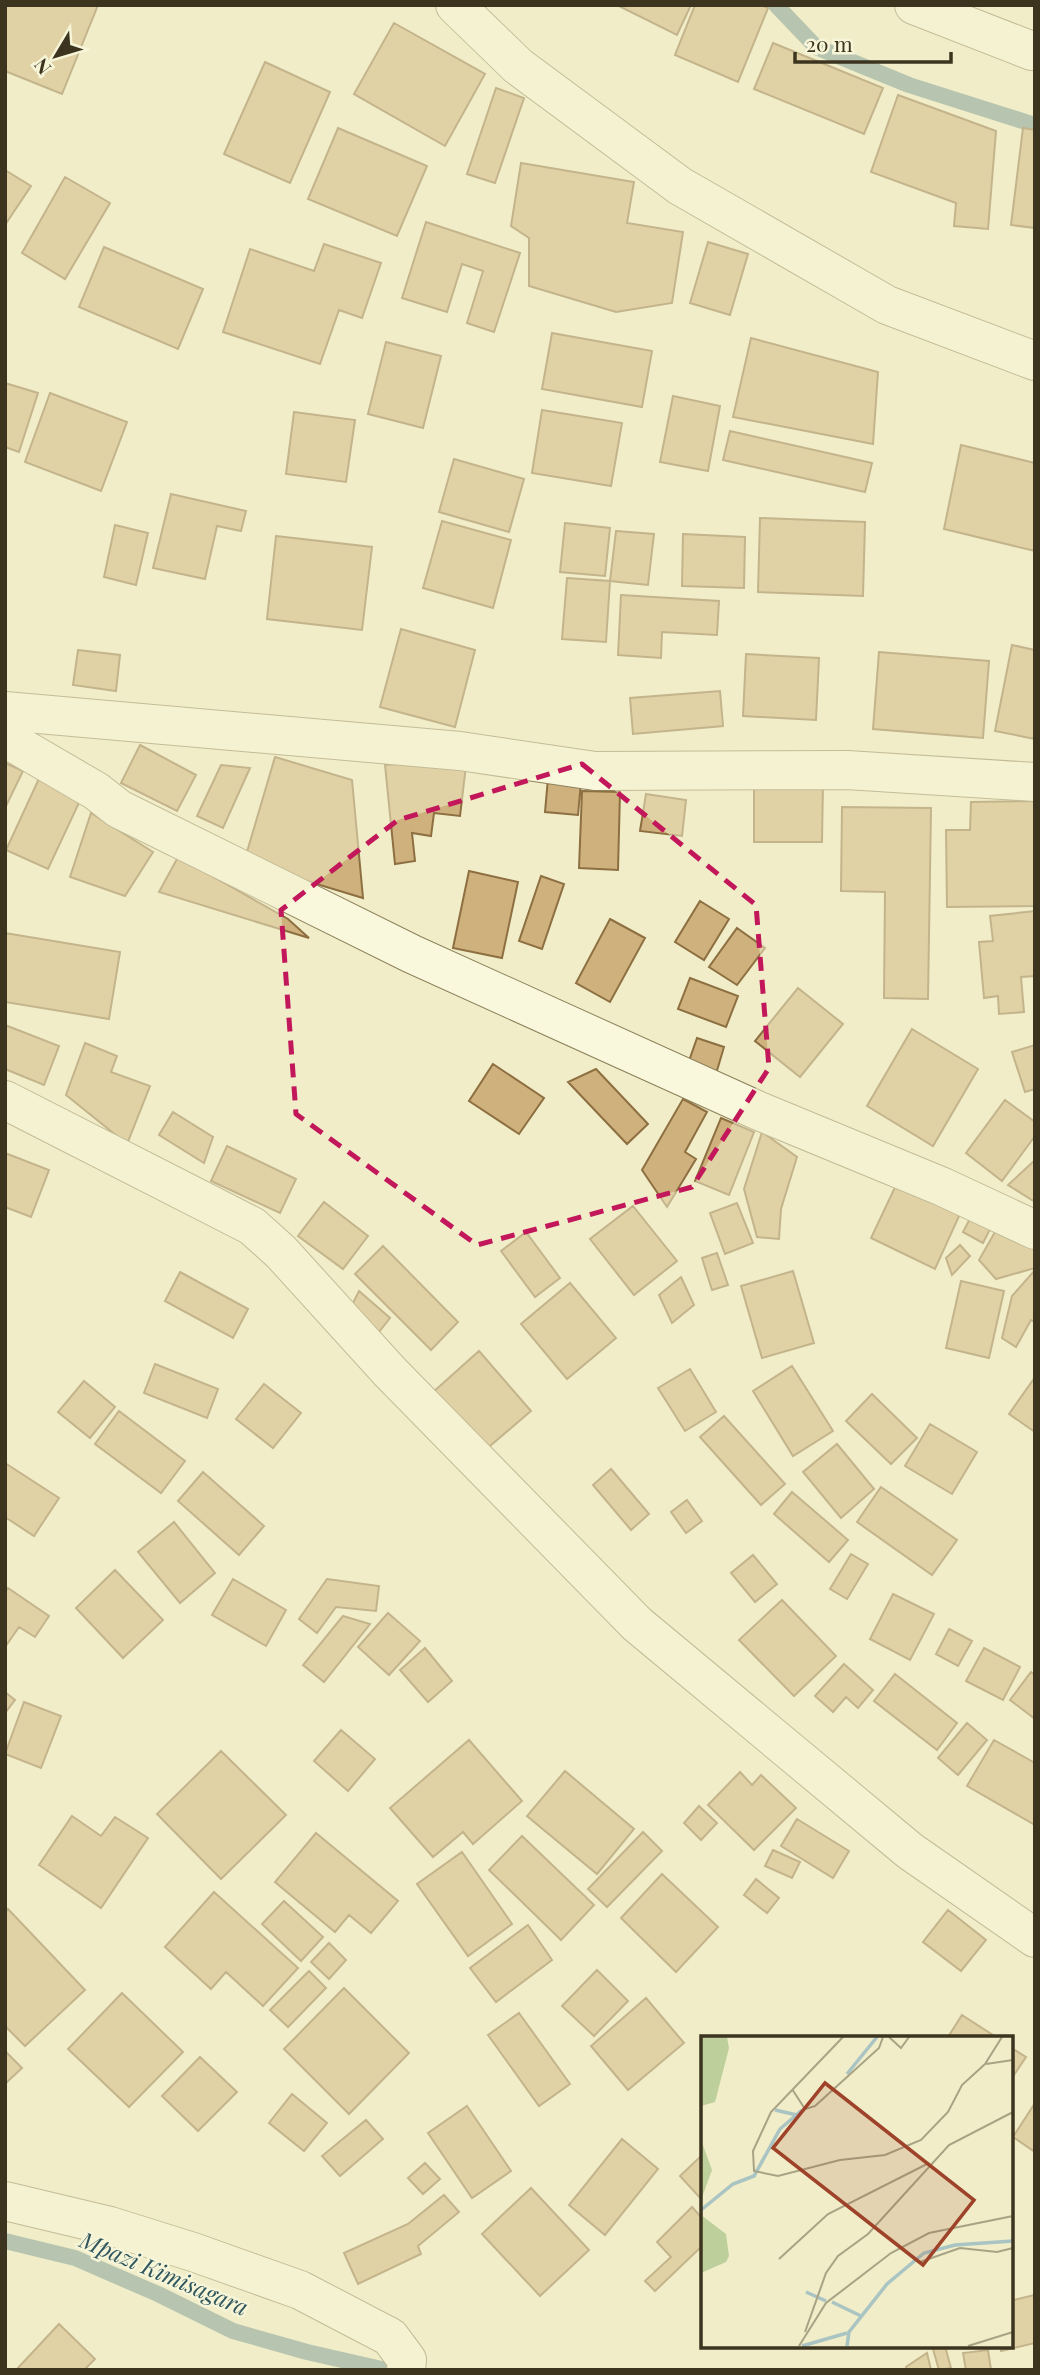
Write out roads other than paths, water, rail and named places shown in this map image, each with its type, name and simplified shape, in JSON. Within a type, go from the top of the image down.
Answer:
[{"type":"street","points":[[454,5],[518,66],[680,186],[887,305],[1035,361]]},
{"type":"street","points":[[914,5],[1032,51]]},
{"type":"street","points":[[5,711],[460,751],[594,771],[847,770],[1035,782]]},
{"type":"street","points":[[5,738],[96,791],[119,809],[412,954],[759,1111],[943,1187],[1035,1230]]},
{"type":"street","points":[[5,1100],[252,1226],[281,1252],[390,1372],[638,1624],[910,1852],[1035,1938]]},
{"type":"street","points":[[5,2201],[110,2226],[300,2290],[390,2337],[407,2360],[406,2370]]},
{"type":"waterway","points":[[776,5],[816,47],[909,85],[1035,125]]},
{"type":"waterway","name":"Mpazi Kimisagara","points":[[5,2241],[75,2258],[158,2294],[233,2331],[386,2370]]}]
